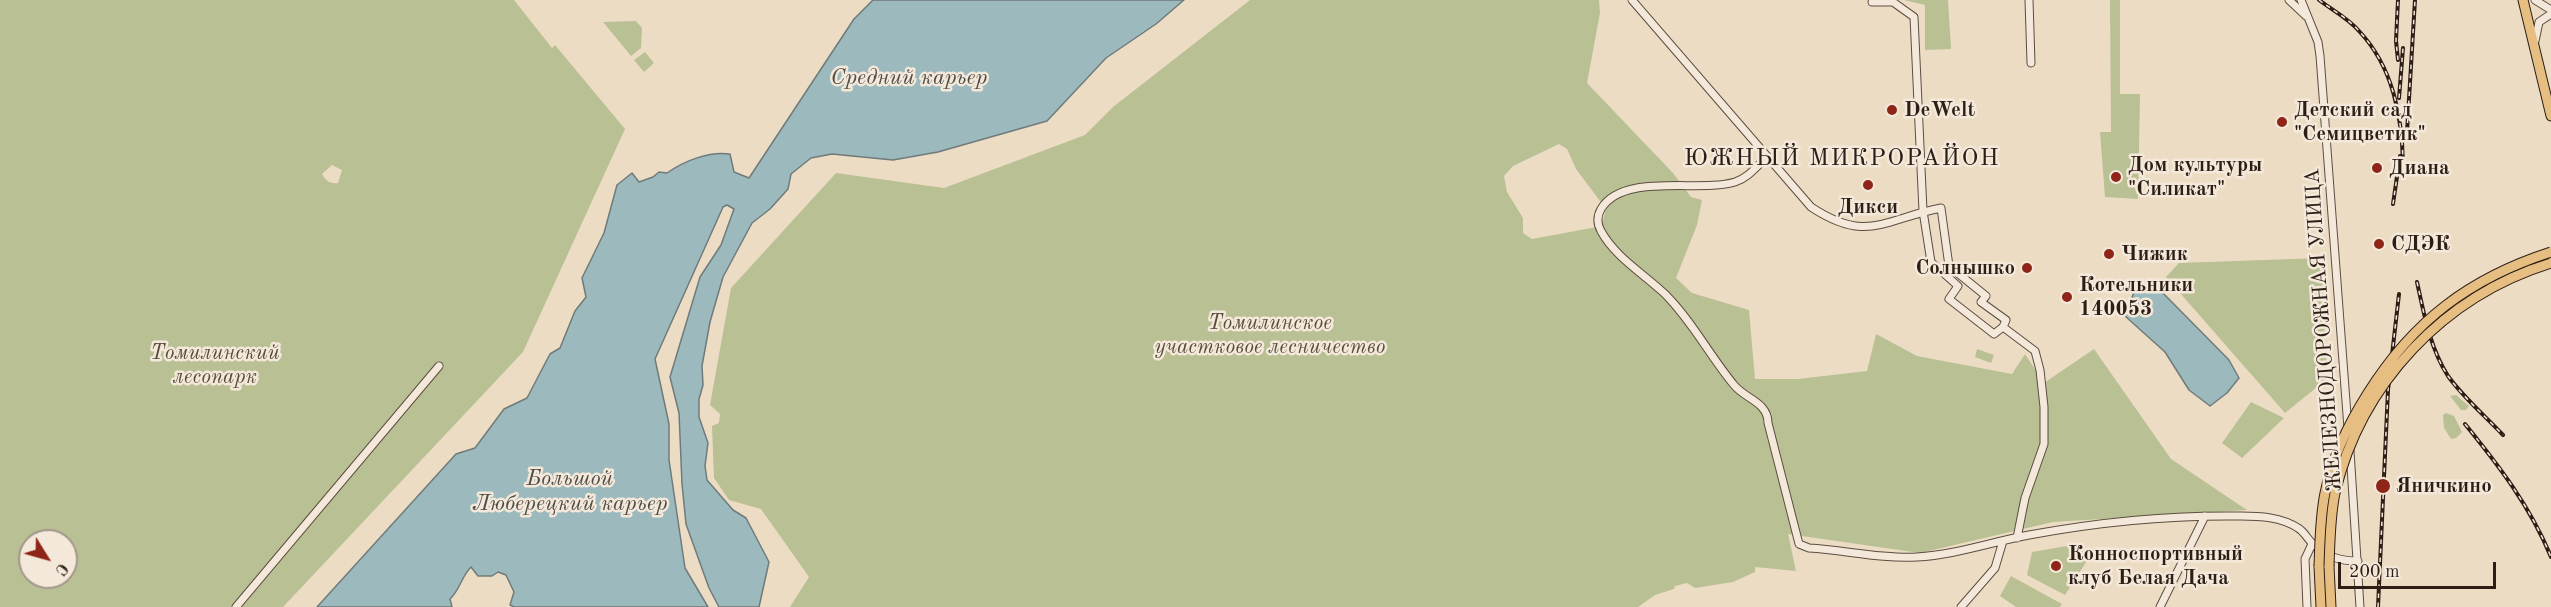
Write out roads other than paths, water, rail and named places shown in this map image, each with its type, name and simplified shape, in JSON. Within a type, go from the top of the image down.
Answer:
[{"type":"main road","points":[[2523,0],[2551,116]]},
{"type":"main road","points":[[2321,607],[2325,492],[2335,459],[2361,404],[2395,353],[2422,323],[2449,301],[2505,269],[2551,252]]},
{"type":"main road","points":[[2331,607],[2324,566],[2335,494],[2344,463],[2370,409],[2403,359],[2429,330],[2465,303],[2509,278],[2551,263]]},
{"type":"street","points":[[1632,0],[1811,207],[1851,227],[1884,224],[1923,211],[1941,208],[1949,266],[1986,296],[1982,302],[2006,320],[2003,327],[1994,333],[1949,299],[1958,286],[1931,262],[1923,211],[1914,17],[1893,2],[1872,2]]},
{"type":"street","points":[[2029,0],[2031,63]]},
{"type":"street","points":[[2289,0],[2308,17]]},
{"type":"street","name":"ЖЕЛЕЗНОДОРОЖНАЯ УЛИЦА","points":[[2301,0],[2318,42],[2320,56],[2360,607]]},
{"type":"street","points":[[2534,47],[2539,22],[2551,12],[2535,0]]},
{"type":"street","points":[[1767,157],[1753,171],[1737,181],[1629,189],[1602,207],[1598,217],[1600,229],[1630,264],[1665,294],[1688,320],[1735,387],[1761,405],[1768,414],[1768,423],[1799,544],[1809,548],[1886,558],[1952,553],[2017,538],[2102,523],[2205,516],[2253,516],[2279,519],[2304,533],[2312,544],[2339,560],[2358,561]]},
{"type":"street","points":[[2003,327],[2034,351],[2040,370],[2044,407],[2044,444],[2025,498],[2017,538]]},
{"type":"street","points":[[236,607],[439,366]]},
{"type":"street","points":[[2160,607],[2205,516]]},
{"type":"street","points":[[2304,533],[2307,607]]},
{"type":"street","points":[[1960,607],[1995,568],[2003,541]]},
{"type":"street","points":[[2306,556],[2312,544]]},
{"type":"water","points":[[873,0],[1184,0],[1156,24],[1106,58],[1047,121],[938,152],[893,160],[832,154],[811,158],[791,174],[788,189],[770,209],[752,223],[723,277],[710,322],[702,366],[703,385],[699,399],[699,417],[708,443],[705,466],[707,480],[733,510],[746,518],[769,562],[759,607],[719,607],[709,588],[686,524],[679,413],[670,377],[700,277],[721,245],[734,209],[727,205],[723,207],[655,359],[669,424],[669,460],[685,568],[708,607],[514,607],[510,605],[514,592],[506,575],[498,572],[492,576],[478,576],[471,567],[450,599],[452,607],[317,607],[456,454],[475,448],[504,409],[527,398],[550,354],[560,348],[575,311],[586,297],[582,278],[604,233],[617,185],[632,173],[639,182],[659,172],[667,173],[697,158],[722,153],[730,154],[734,172],[749,178],[854,19]]},
{"type":"water","points":[[2158,288],[2229,360],[2239,378],[2227,393],[2210,406],[2189,390],[2165,352],[2125,316],[2134,292]]},
{"type":"railway","points":[[2319,0],[2355,26],[2380,60],[2388,76],[2398,110],[2403,163]]},
{"type":"railway","points":[[2398,0],[2396,41],[2398,60]]},
{"type":"railway","points":[[2407,132],[2415,0]]},
{"type":"railway","points":[[2399,98],[2403,48]]},
{"type":"railway","points":[[2393,204],[2400,156]]},
{"type":"railway","points":[[2417,282],[2428,330],[2448,376],[2503,435]]},
{"type":"railway","points":[[2378,607],[2388,390],[2399,294]]},
{"type":"railway","points":[[2465,424],[2502,471],[2524,504],[2551,557]]},
{"type":"place","name":"DeWelt","points":[[1892,110]]},
{"type":"place","name":"Детский сад \"Семицветик\"","points":[[2282,122]]},
{"type":"place","name":"Диана","points":[[2377,168]]},
{"type":"place","name":"Дом культуры \"Силикат\"","points":[[2116,177]]},
{"type":"place","name":"Дикси","points":[[1868,185]]},
{"type":"place","name":"СДЭК","points":[[2379,244]]},
{"type":"place","name":"Чижик","points":[[2109,254]]},
{"type":"place","name":"Солнышко","points":[[2027,268]]},
{"type":"place","name":"Котельники 140053","points":[[2067,297]]},
{"type":"place","name":"Яничкино","points":[[2383,486]]},
{"type":"place","name":"Конноспортивный клуб Белая Дача","points":[[2056,566]]},
{"type":"district","name":"ЮЖНЫЙ МИКРОРАЙОН","points":[[1842,159]]},
{"type":"water label","name":"Средний карьер","points":[[909,78]]},
{"type":"water label","name":"Большой Люберецкий карьер","points":[[570,492]]},
{"type":"park label","name":"Томилинское участковое лесничество","points":[[1270,335]]},
{"type":"park label","name":"Томилинский лесопарк","points":[[215,365]]}]
